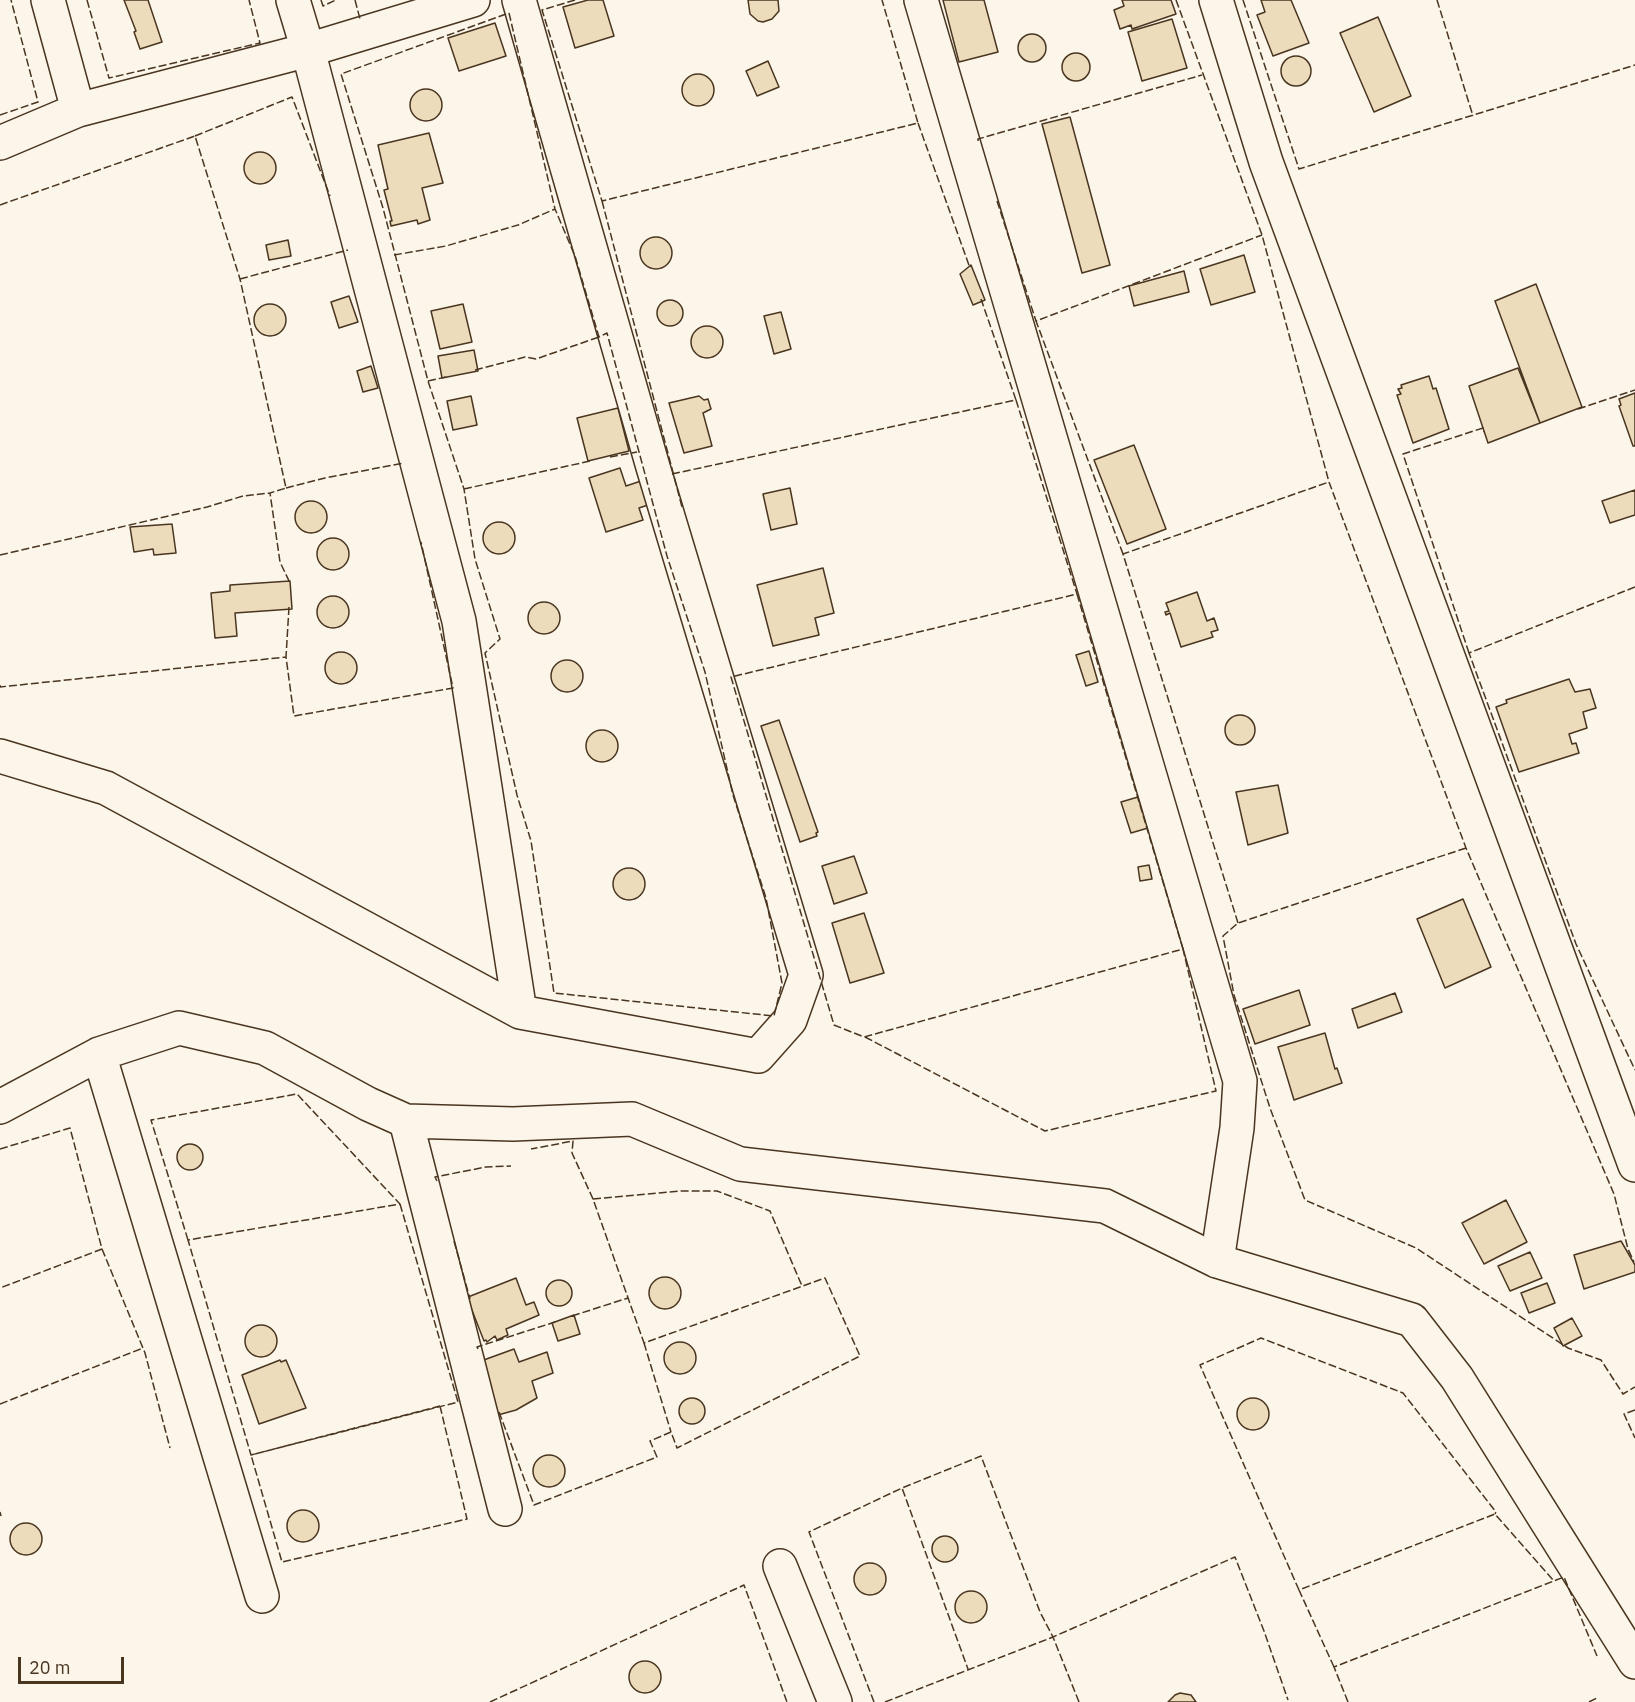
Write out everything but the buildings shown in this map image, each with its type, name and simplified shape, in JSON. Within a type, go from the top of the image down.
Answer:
[{"type":"street","points":[[48,0],[78,110]]},
{"type":"street","points":[[293,0],[459,621],[520,1012]]},
{"type":"street","points":[[0,143],[78,110],[308,50],[473,0]]},
{"type":"street","points":[[0,756],[106,788],[520,1012],[758,1056],[790,1020],[806,975],[669,522],[519,0]]},
{"type":"street","points":[[921,0],[1240,1081],[1237,1128],[1217,1261]]},
{"type":"street","points":[[1215,0],[1266,162],[1635,1165]]},
{"type":"street","points":[[0,1107],[99,1054],[179,1028],[265,1048],[368,1104],[406,1121],[513,1124],[632,1119],[740,1164],[1105,1206],[1217,1261],[1412,1320],[1457,1378],[1635,1662]]},
{"type":"street","points":[[99,1054],[262,1596]]},
{"type":"street","points":[[406,1121],[505,1509]]},
{"type":"street","points":[[780,1566],[835,1702]]},
{"type":"fence","points":[[0,115],[38,102],[11,0]]},
{"type":"fence","points":[[87,0],[109,78],[260,43],[249,0]]},
{"type":"fence","points":[[321,0],[323,6],[336,0]]},
{"type":"fence","points":[[355,0],[360,19],[362,18]]},
{"type":"fence","points":[[575,0],[542,10],[602,201],[918,123],[882,0]]},
{"type":"fence","points":[[1176,0],[1262,235],[1329,482],[1466,848],[1614,1194],[1628,1249],[1634,1262]]},
{"type":"fence","points":[[1243,0],[1299,169],[1635,65]]},
{"type":"fence","points":[[1437,0],[1473,116]]},
{"type":"fence","points":[[509,13],[555,209],[575,256],[599,337],[607,333],[667,556],[705,672],[733,795],[766,898],[782,983],[774,1016],[554,993],[531,841],[517,795],[485,653],[500,639],[475,559],[464,489],[428,381],[383,208],[341,74],[509,13]]},
{"type":"fence","points":[[978,141],[978,139],[1202,75]]},
{"type":"fence","points":[[195,136],[292,97],[330,196]]},
{"type":"fence","points":[[918,123],[970,268]]},
{"type":"fence","points":[[0,205],[195,136],[240,279],[286,488],[270,493],[280,562],[290,583]]},
{"type":"fence","points":[[602,201],[682,507]]},
{"type":"fence","points":[[997,201],[1036,321]]},
{"type":"fence","points":[[394,255],[446,246],[518,225],[555,209]]},
{"type":"fence","points":[[1123,554],[1036,321],[1262,235]]},
{"type":"fence","points":[[240,279],[348,250]]},
{"type":"fence","points":[[672,474],[1016,400],[981,299]]},
{"type":"fence","points":[[475,370],[525,357],[536,359],[599,337]]},
{"type":"fence","points":[[428,381],[446,377]]},
{"type":"fence","points":[[1578,409],[1635,390]]},
{"type":"fence","points":[[1016,400],[1077,594]]},
{"type":"fence","points":[[1469,653],[1403,454],[1483,428],[1484,432]]},
{"type":"fence","points":[[610,457],[637,452]]},
{"type":"fence","points":[[464,489],[590,461]]},
{"type":"fence","points":[[286,488],[404,463]]},
{"type":"fence","points":[[1238,923],[1123,554],[1329,482]]},
{"type":"fence","points":[[0,555],[207,507],[243,496],[270,493]]},
{"type":"fence","points":[[289,607],[286,657],[294,716],[453,688],[421,542]]},
{"type":"fence","points":[[1635,587],[1469,653],[1576,944],[1635,1070]]},
{"type":"fence","points":[[1077,594],[1183,949],[864,1037],[834,1025],[731,677],[1077,594]]},
{"type":"fence","points":[[0,685],[0,687],[286,657]]},
{"type":"fence","points":[[1466,848],[1238,923],[1223,936],[1234,995],[1270,1108],[1305,1200],[1416,1248],[1568,1348],[1601,1360],[1623,1394],[1635,1387]]},
{"type":"fence","points":[[865,1037],[1045,1131],[1216,1091],[1183,949]]},
{"type":"fence","points":[[188,1240],[151,1120],[297,1094],[400,1204]]},
{"type":"fence","points":[[0,1149],[70,1128],[102,1249],[0,1288]]},
{"type":"fence","points":[[499,1412],[534,1505],[657,1457],[650,1441],[671,1432],[677,1448],[860,1356],[825,1278],[644,1343],[593,1199],[572,1153],[573,1141],[531,1149]]},
{"type":"fence","points":[[437,1181],[435,1177],[486,1167],[511,1166]]},
{"type":"fence","points":[[593,1199],[680,1191],[717,1191],[770,1211],[802,1286]]},
{"type":"fence","points":[[400,1204],[458,1402],[251,1455],[188,1240],[400,1204]]},
{"type":"fence","points":[[454,1241],[470,1299]]},
{"type":"fence","points":[[102,1249],[145,1353],[170,1448]]},
{"type":"fence","points":[[572,1316],[628,1298]]},
{"type":"fence","points":[[478,1349],[477,1347],[555,1322]]},
{"type":"fence","points":[[1299,1590],[1200,1365],[1261,1338],[1403,1393],[1496,1512],[1495,1514]]},
{"type":"fence","points":[[644,1343],[671,1432]]},
{"type":"fence","points":[[0,1404],[143,1348]]},
{"type":"fence","points":[[440,1406],[467,1519],[282,1562],[251,1455],[440,1406]]},
{"type":"fence","points":[[1635,1410],[1624,1414],[1635,1438]]},
{"type":"fence","points":[[885,1702],[1053,1637],[1040,1612],[981,1456],[902,1488]]},
{"type":"fence","points":[[874,1702],[809,1532],[902,1488],[968,1669]]},
{"type":"fence","points":[[0,1512],[1,1516]]},
{"type":"fence","points":[[1334,1667],[1299,1590],[1495,1514],[1554,1581]]},
{"type":"fence","points":[[1079,1702],[1053,1637],[1235,1557],[1288,1700]]},
{"type":"fence","points":[[1348,1702],[1334,1667],[1564,1577],[1597,1656]]},
{"type":"fence","points":[[490,1702],[744,1585],[787,1702]]},
{"type":"fence","points":[[1589,1702],[1597,1698]]}]
